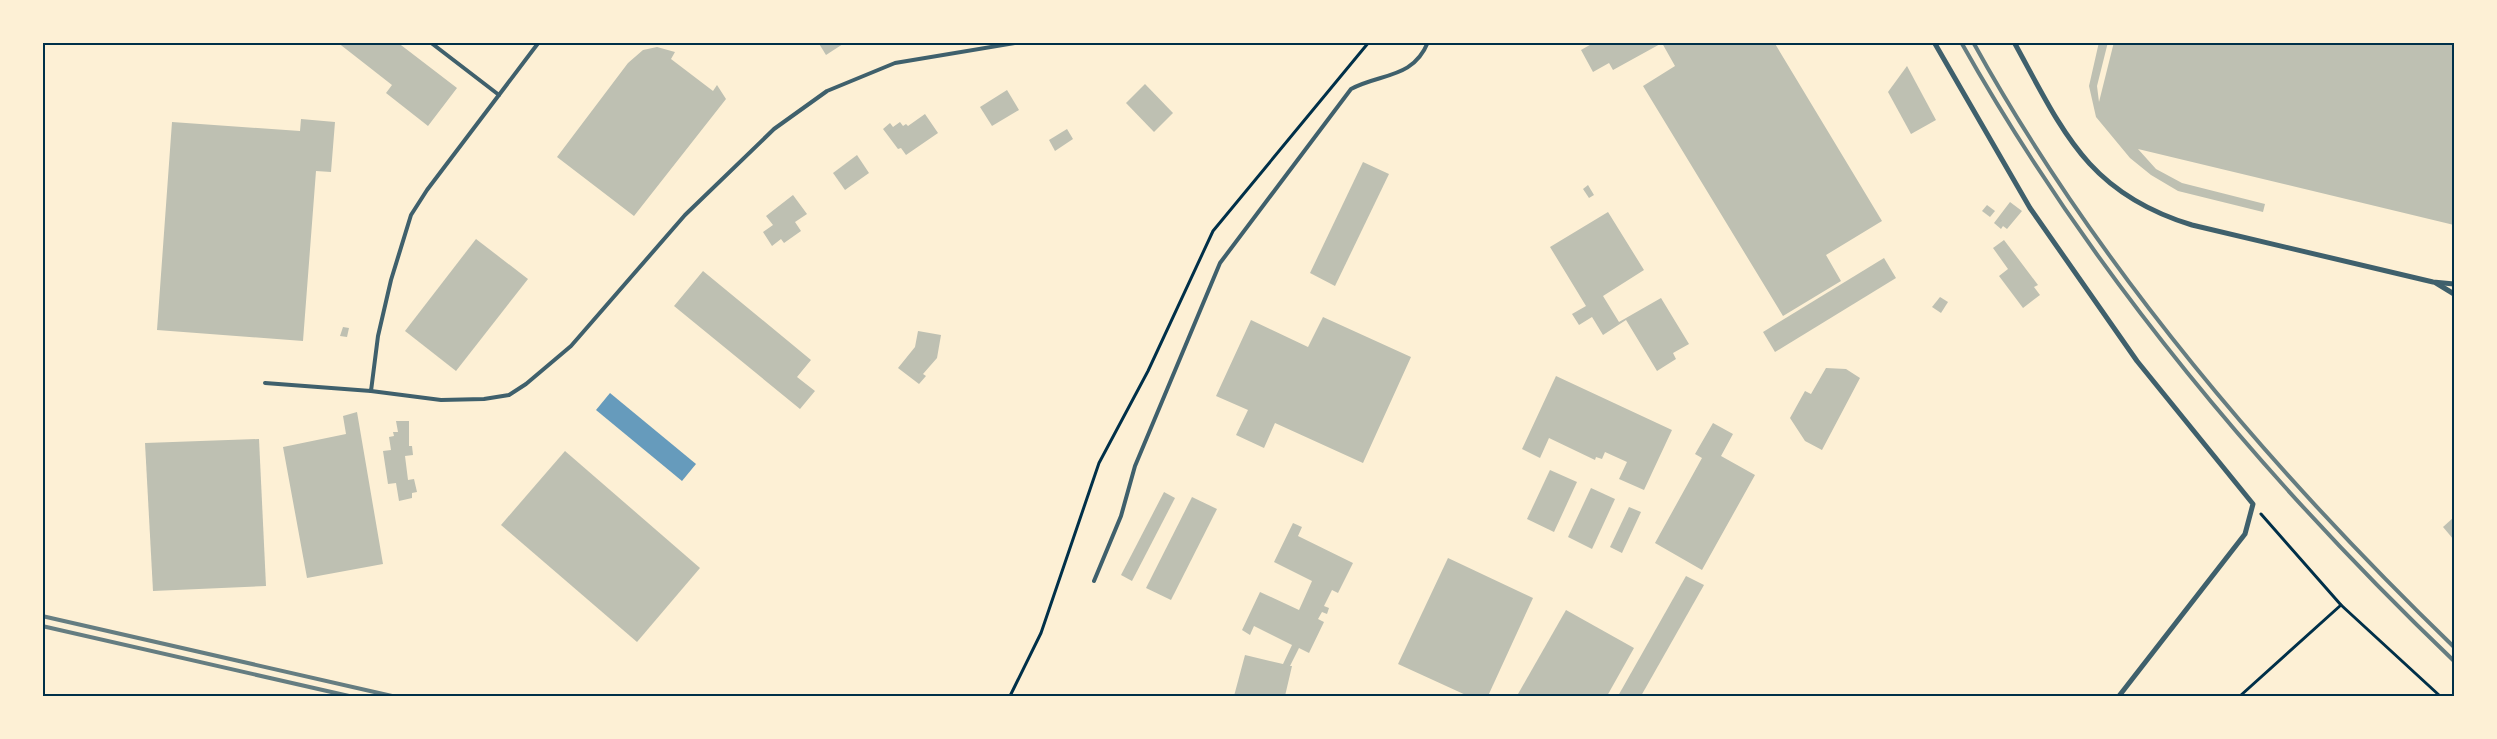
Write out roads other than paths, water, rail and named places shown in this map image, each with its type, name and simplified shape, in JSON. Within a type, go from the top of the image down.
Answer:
[{"type":"street","points":[[1934,42],[2030,208],[2137,361],[2253,504],[2245,534],[2119,696]]},
{"type":"street","points":[[2014,42],[2079,153],[2103,179],[2133,201],[2160,216],[2433,282],[2454,284]]},
{"type":"street","points":[[2433,282],[2454,294]]},
{"type":"lane","points":[[430,42],[499,95]]},
{"type":"lane","points":[[371,391],[378,336],[391,280],[411,215],[427,190],[539,42]]},
{"type":"lane","points":[[265,383],[371,391],[441,400],[484,399],[509,395],[526,384],[571,346],[685,215],[774,129],[826,91],[895,63],[1021,42]]},
{"type":"lane","points":[[1094,581],[1121,516],[1135,466],[1220,263],[1352,89],[1363,83],[1401,72],[1415,62],[1428,42]]},
{"type":"water","points":[[610,393],[696,464],[682,481],[596,410]]},
{"type":"railway","points":[[1961,42],[2012,127],[2066,211],[2124,291],[2185,370],[2315,520],[2454,661]]},
{"type":"railway","points":[[1973,42],[2022,126],[2075,207],[2132,286],[2191,362],[2254,437],[2319,509],[2454,647]]},
{"type":"railway","points":[[42,616],[392,696]]},
{"type":"railway","points":[[42,626],[349,696]]}]
